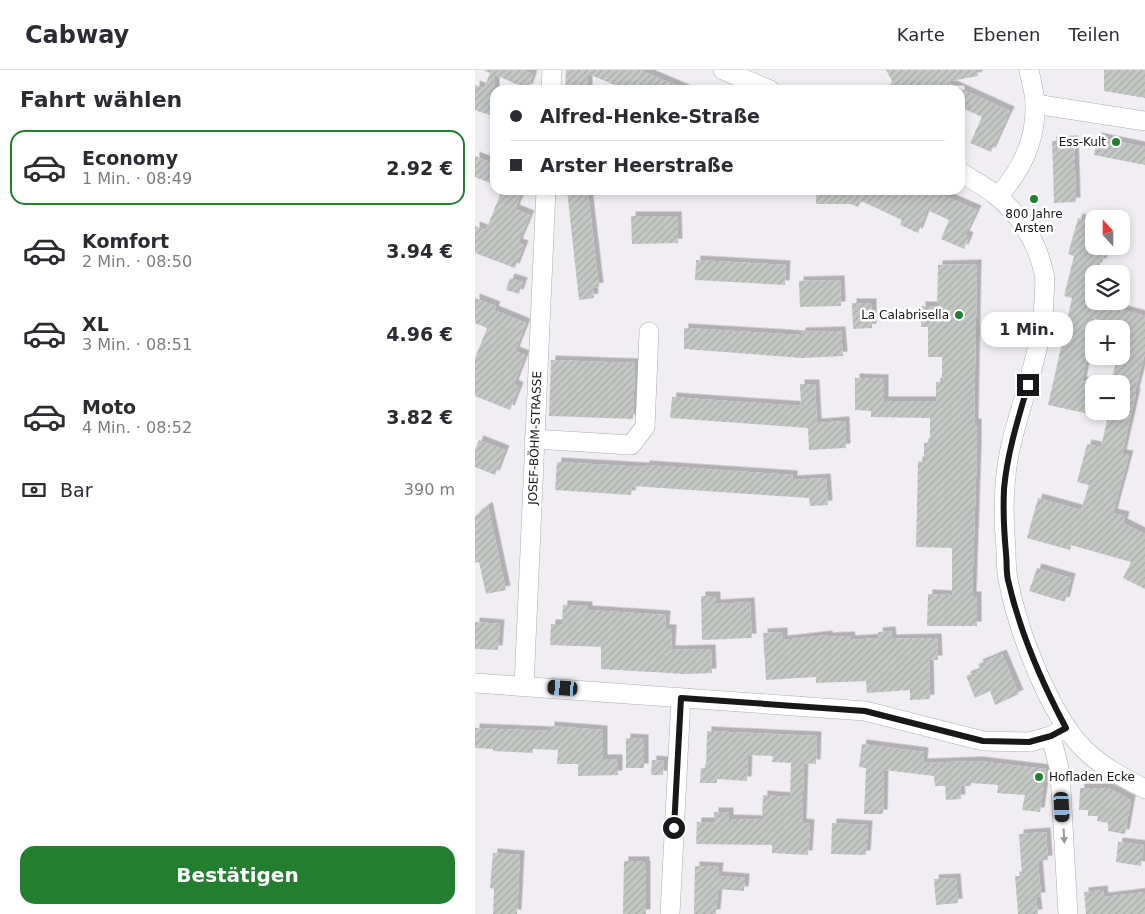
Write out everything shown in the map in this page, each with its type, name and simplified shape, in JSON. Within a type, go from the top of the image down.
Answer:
[{"type":"street","points":[[551,85],[552,70]]},
{"type":"street","points":[[723,70],[758,85]]},
{"type":"street","points":[[998,196],[1010,182],[1025,158],[1031,134],[1035,104],[1029,70]]},
{"type":"street","points":[[1035,104],[1145,121]]},
{"type":"street","points":[[965,175],[998,196],[1029,232],[1045,276],[1043,322],[1009,454],[1004,488],[1004,523],[1008,578],[1023,634],[1047,693],[1059,732],[1068,914]]},
{"type":"street","name":"JOSEF-BÖHM-STRASSE","points":[[524,686],[546,195]]},
{"type":"street","points":[[534,439],[631,445],[645,427],[649,332]]},
{"type":"street","points":[[475,683],[865,711],[983,741],[1029,742],[1059,732]]},
{"type":"street","points":[[670,914],[681,698]]},
{"type":"street","points":[[1059,732],[1111,771],[1145,789]]},
{"type":"building","points":[[483,70],[522,70],[533,74],[529,85],[519,85],[495,75],[495,85],[490,85],[490,115],[475,110],[475,85],[484,88],[490,73]]},
{"type":"building","points":[[566,70],[640,70],[675,85],[615,85],[588,74],[588,85],[565,85]]},
{"type":"building","points":[[886,70],[978,70],[978,76],[946,82],[953,85],[890,85],[892,81]]},
{"type":"building","points":[[1104,70],[1145,70],[1145,98],[1104,91]]},
{"type":"building","points":[[965,91],[1010,111],[991,152],[970,143],[982,117],[965,109]]},
{"type":"building","points":[[1097,137],[1145,147],[1145,165],[1094,155]]},
{"type":"building","points":[[1074,140],[1076,202],[1054,203],[1052,141]]},
{"type":"building","points":[[475,156],[490,162],[490,183],[475,177]]},
{"type":"building","points":[[500,195],[521,195],[515,209],[530,215],[518,243],[524,245],[515,268],[475,253],[475,226],[486,230]]},
{"type":"building","points":[[568,195],[588,195],[599,287],[593,288],[594,298],[579,300]]},
{"type":"building","points":[[816,195],[942,195],[977,210],[965,235],[969,237],[964,249],[941,239],[949,220],[927,210],[918,233],[900,225],[902,220],[861,201],[858,207],[851,204],[816,204]]},
{"type":"building","points":[[631,216],[677,216],[678,243],[632,244]]},
{"type":"building","points":[[1078,218],[1085,220],[1085,255],[1104,255],[1102,263],[1097,262],[1096,265],[1085,265],[1085,310],[1123,310],[1145,316],[1145,353],[1130,419],[1130,375],[1113,375],[1115,365],[1130,365],[1130,320],[1099,320],[1091,318],[1091,320],[1085,320],[1086,365],[1082,381],[1085,382],[1085,413],[1048,405],[1072,298],[1064,296],[1074,256],[1068,254]]},
{"type":"building","points":[[696,260],[786,265],[785,285],[695,280]]},
{"type":"building","points":[[977,264],[974,423],[977,423],[977,449],[972,596],[977,596],[977,626],[927,626],[928,594],[952,595],[952,548],[916,547],[918,461],[924,462],[924,443],[930,442],[930,418],[871,417],[871,411],[855,410],[855,378],[884,379],[884,401],[936,401],[936,382],[942,382],[942,357],[928,357],[928,327],[921,327],[921,306],[937,306],[938,265]]},
{"type":"building","points":[[510,278],[523,282],[519,294],[506,290]]},
{"type":"building","points":[[840,280],[841,306],[800,307],[799,281]]},
{"type":"building","points":[[475,298],[496,306],[494,310],[526,323],[515,351],[525,355],[514,384],[519,387],[510,410],[475,396],[475,358],[487,328],[475,323]]},
{"type":"building","points":[[852,303],[872,303],[872,328],[853,329]]},
{"type":"building","points":[[684,328],[801,335],[801,332],[841,331],[843,356],[802,358],[684,349]]},
{"type":"building","points":[[551,360],[635,363],[633,419],[549,416]]},
{"type":"building","points":[[800,384],[815,384],[817,423],[845,421],[846,448],[809,450],[808,428],[670,418],[672,397],[801,406]]},
{"type":"building","points":[[1107,420],[1130,420],[1122,454],[1129,455],[1113,513],[1125,516],[1123,523],[1145,534],[1145,589],[1123,578],[1131,562],[1071,545],[1070,550],[1027,538],[1038,498],[1081,510],[1089,485],[1077,482],[1087,444],[1101,447]]},
{"type":"building","points":[[479,440],[505,450],[495,475],[475,467],[475,450]]},
{"type":"building","points":[[557,462],[645,467],[645,465],[793,475],[793,480],[826,478],[828,505],[810,506],[809,498],[632,486],[631,495],[555,490]]},
{"type":"building","points":[[488,506],[506,590],[486,594],[479,562],[475,563],[475,516]]},
{"type":"building","points":[[1037,568],[1071,578],[1065,602],[1029,591]]},
{"type":"building","points":[[701,596],[716,596],[716,604],[750,602],[752,638],[702,640]]},
{"type":"building","points":[[563,605],[588,606],[588,610],[666,615],[665,629],[672,629],[671,650],[711,649],[712,673],[685,674],[601,669],[601,647],[550,645],[551,624],[562,624]]},
{"type":"building","points":[[475,622],[500,624],[498,650],[475,649]]},
{"type":"building","points":[[891,631],[892,639],[937,638],[938,660],[929,660],[930,699],[910,700],[910,690],[867,693],[866,681],[816,683],[816,677],[766,680],[763,633],[783,632],[783,640],[828,635],[828,637],[850,636],[851,640],[879,638],[878,632]]},
{"type":"building","points":[[1002,654],[1019,694],[995,705],[990,691],[975,698],[966,676],[981,670],[978,664]]},
{"type":"building","points":[[550,726],[603,730],[603,759],[618,759],[618,775],[578,776],[578,764],[557,764],[558,750],[533,749],[533,753],[475,748],[475,728],[550,731]]},
{"type":"building","points":[[707,731],[817,736],[816,764],[804,763],[802,823],[810,824],[808,855],[772,853],[772,845],[696,844],[697,822],[714,822],[714,812],[729,812],[729,819],[762,820],[763,795],[790,797],[791,763],[772,762],[773,756],[748,755],[747,781],[717,779],[717,783],[700,783],[701,768],[706,768]]},
{"type":"building","points":[[626,738],[644,739],[644,768],[626,768]]},
{"type":"building","points":[[862,744],[924,752],[923,763],[978,761],[1046,769],[1040,812],[1022,810],[1025,795],[997,793],[998,785],[971,783],[971,786],[960,786],[961,799],[946,800],[945,786],[935,786],[934,776],[884,770],[883,814],[864,814],[866,768],[859,767]]},
{"type":"building","points":[[652,760],[664,761],[663,775],[651,775]]},
{"type":"building","points":[[1080,788],[1108,788],[1131,800],[1125,834],[1108,831],[1108,823],[1097,821],[1098,816],[1088,816],[1088,810],[1079,810]]},
{"type":"building","points":[[832,823],[868,825],[866,855],[831,854]]},
{"type":"building","points":[[1046,832],[1048,860],[1038,861],[1041,897],[1036,897],[1038,914],[1018,914],[1015,876],[1022,876],[1019,834]]},
{"type":"building","points":[[1118,842],[1144,845],[1141,866],[1116,862]]},
{"type":"building","points":[[493,853],[520,855],[517,914],[493,914],[494,889],[490,888]]},
{"type":"building","points":[[624,861],[645,861],[646,914],[623,914]]},
{"type":"building","points":[[695,866],[719,867],[718,876],[745,878],[744,891],[718,889],[716,914],[694,914]]},
{"type":"building","points":[[956,878],[958,903],[936,905],[934,879]]},
{"type":"building","points":[[1103,890],[1104,897],[1145,892],[1145,914],[1086,914],[1084,892]]},
{"type":"place","name":"Ess-Kult","points":[[1116,142]]},
{"type":"place","name":"800 Jahre Arsten","points":[[1034,199]]},
{"type":"place","name":"La Calabrisella","points":[[959,315]]},
{"type":"place","name":"Hofladen Ecke","points":[[1039,777]]},
{"type":"route","points":[[674,828],[681,698],[865,711],[983,741],[1029,742],[1051,736],[1066,728],[1047,693],[1023,634],[1008,578],[1004,523],[1004,488],[1009,454],[1028,385]]}]
